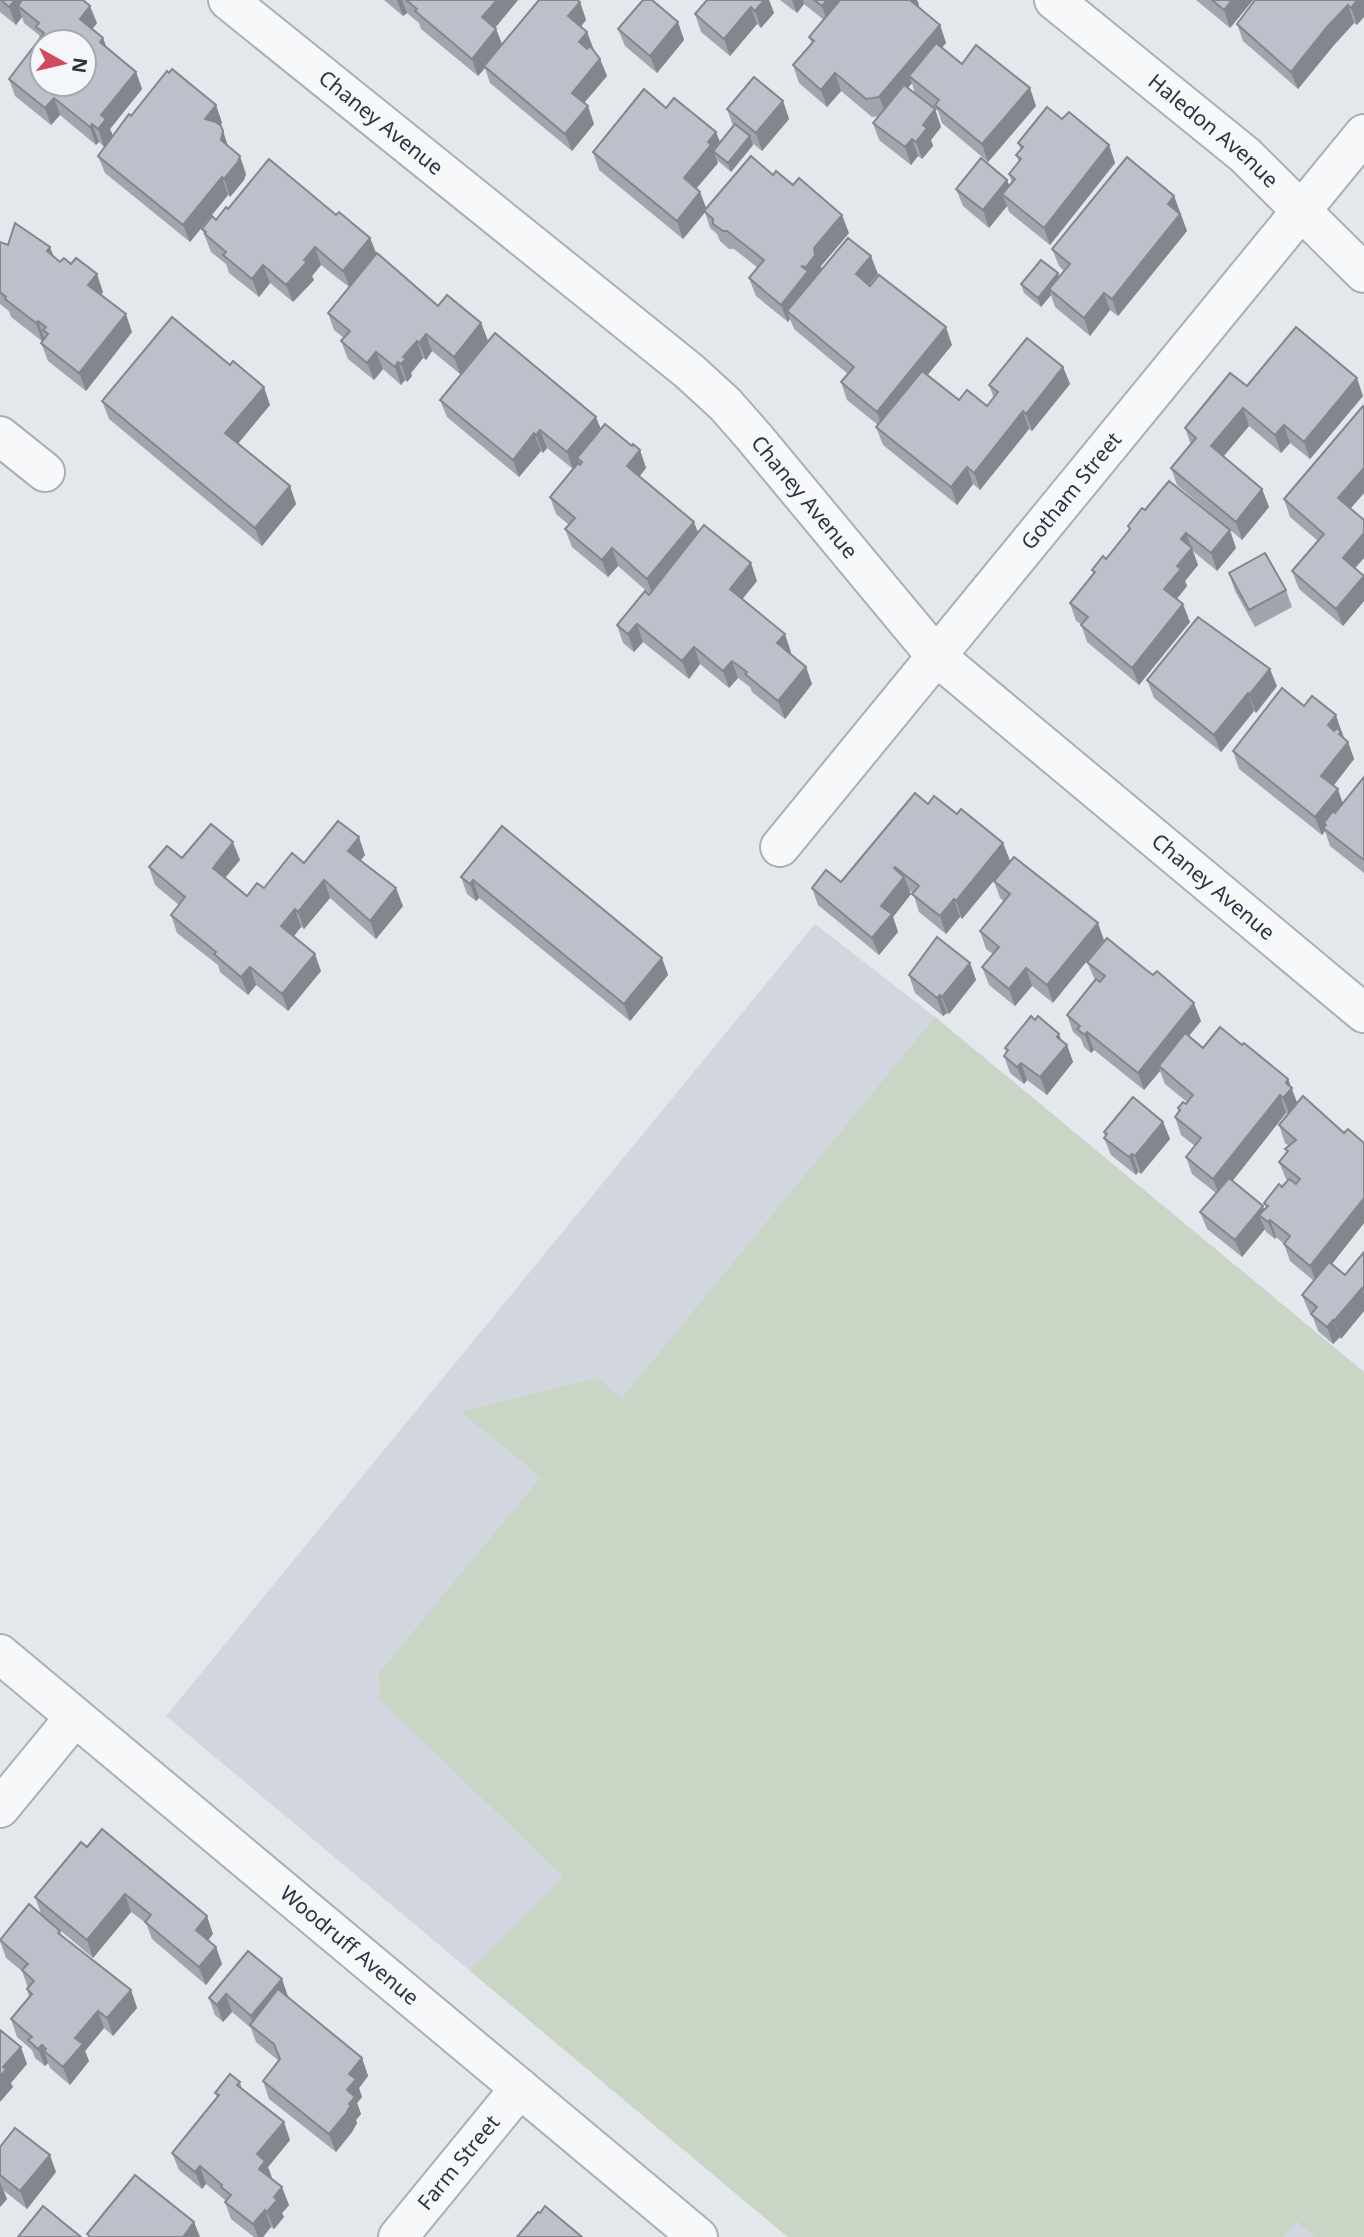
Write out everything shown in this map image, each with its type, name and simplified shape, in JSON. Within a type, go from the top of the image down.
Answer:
[{"type":"street","name":"Chaney Avenue","points":[[228,0],[678,362],[725,404],[936,656],[1364,1013]]},
{"type":"street","name":"Haledon Avenue","points":[[1055,0],[1245,155],[1364,273]]},
{"type":"street","name":"Gotham Street","points":[[780,847],[1364,134]]},
{"type":"street","points":[[0,436],[45,472]]},
{"type":"street","name":"Woodruff Avenue","points":[[0,1654],[698,2237]]},
{"type":"street","points":[[0,1808],[74,1717]]},
{"type":"street","name":"Farm Street","points":[[398,2237],[520,2088]]},
{"type":"shaded area","points":[[815,924],[935,1017],[1364,1372],[1364,2237],[788,2237],[166,1716]]},
{"type":"green space","points":[[935,1017],[1364,1372],[1364,2237],[1314,2237],[1297,2221],[1283,2237],[788,2237],[470,1971],[564,1877],[380,1700],[379,1673],[541,1477],[461,1412],[597,1378],[622,1398]]},
{"type":"building","points":[[1,0],[15,0],[9,7]]},
{"type":"building","points":[[22,0],[83,0],[90,6],[80,19],[91,28],[37,28],[39,23],[18,6]]},
{"type":"building","points":[[406,0],[497,0],[482,17],[496,29],[472,59],[415,11],[417,9]]},
{"type":"building","points":[[539,0],[580,2],[568,16],[587,32],[579,42],[587,49],[590,46],[600,59],[572,93],[588,106],[565,134],[484,66]]},
{"type":"building","points":[[643,0],[652,0],[678,22],[650,56],[618,29]]},
{"type":"building","points":[[707,0],[764,0],[755,11],[751,7],[724,39],[695,14]]},
{"type":"building","points":[[814,0],[827,0],[822,6]]},
{"type":"building","points":[[840,0],[910,0],[940,25],[879,97],[866,99],[835,73],[821,90],[793,65],[814,41],[809,37]]},
{"type":"building","points":[[1212,0],[1232,0],[1224,10]]},
{"type":"building","points":[[1255,0],[1357,0],[1351,8],[1348,5],[1327,27],[1291,72],[1237,24]]},
{"type":"building","points":[[98,34],[103,38],[100,42],[136,72],[101,115],[106,119],[98,129],[92,124],[90,127],[54,98],[98,98]]},
{"type":"building","points":[[936,43],[962,64],[976,45],[1030,88],[982,144],[935,105],[939,100],[909,76]]},
{"type":"building","points":[[28,54],[28,94],[9,79]]},
{"type":"building","points":[[172,69],[216,105],[205,119],[221,126],[221,140],[240,156],[224,179],[222,177],[183,225],[98,156],[129,114],[131,116],[167,71],[169,73]]},
{"type":"building","points":[[754,77],[783,101],[756,133],[727,109]]},
{"type":"building","points":[[904,85],[935,109],[923,125],[927,128],[916,142],[912,139],[905,147],[873,123]]},
{"type":"building","points":[[644,89],[666,108],[674,98],[716,132],[708,142],[711,145],[684,178],[700,192],[677,221],[593,152]]},
{"type":"building","points":[[33,98],[54,98],[45,108]]},
{"type":"building","points":[[1047,107],[1062,119],[1069,112],[1109,145],[1044,228],[1002,194],[1015,179],[1009,174],[1021,159],[1016,155],[1023,147],[1018,143]]},
{"type":"building","points":[[735,124],[750,136],[728,163],[713,151]]},
{"type":"building","points":[[751,156],[773,175],[776,171],[793,185],[799,178],[842,215],[814,248],[815,255],[806,267],[801,266],[808,271],[781,305],[749,278],[764,260],[727,231],[713,224],[713,219],[704,211]]},
{"type":"building","points":[[1127,157],[1174,196],[1168,204],[1180,214],[1112,299],[1104,293],[1084,318],[1049,289],[1070,264],[1052,249]]},
{"type":"building","points":[[981,158],[1007,180],[983,210],[956,189]]},
{"type":"building","points":[[269,159],[336,215],[339,212],[370,238],[343,271],[315,247],[304,260],[307,262],[286,285],[263,265],[252,279],[223,255],[226,252],[205,234],[202,229],[212,216],[216,220],[226,207],[228,209]]},
{"type":"building","points":[[15,223],[50,247],[47,251],[60,262],[64,258],[71,264],[76,258],[97,274],[88,285],[126,314],[79,373],[41,343],[48,334],[43,330],[46,327],[38,321],[36,323],[0,292],[0,242],[8,245]]},
{"type":"building","points":[[848,238],[871,256],[856,274],[870,286],[879,275],[946,327],[877,412],[841,382],[854,367],[787,311]]},
{"type":"building","points":[[377,253],[438,306],[447,295],[481,323],[454,357],[426,334],[403,357],[406,359],[401,364],[398,362],[395,367],[376,352],[367,363],[341,341],[350,331],[328,313]]},
{"type":"building","points":[[1041,260],[1058,273],[1038,298],[1021,284]]},
{"type":"building","points":[[172,317],[230,365],[233,361],[264,387],[225,433],[290,486],[255,528],[102,401]]},
{"type":"building","points":[[1296,327],[1357,378],[1304,442],[1284,425],[1275,435],[1243,408],[1211,446],[1262,489],[1236,522],[1171,468],[1196,438],[1185,428],[1230,373],[1247,386]]},
{"type":"building","points":[[495,333],[596,417],[567,452],[540,430],[536,435],[534,433],[513,460],[440,400]]},
{"type":"building","points":[[1027,338],[1063,367],[1026,414],[1023,411],[974,473],[967,467],[951,487],[876,427],[922,371],[959,400],[967,390],[987,406],[998,392],[989,385]]},
{"type":"building","points":[[1363,406],[1364,468],[1338,498],[1364,520],[1364,533],[1343,558],[1364,576],[1336,609],[1292,571],[1324,534],[1284,499]]},
{"type":"building","points":[[605,424],[640,450],[627,466],[694,522],[647,579],[612,548],[602,560],[565,529],[575,518],[550,497],[578,463],[580,465],[582,462],[577,458]]},
{"type":"building","points":[[1169,481],[1230,530],[1211,553],[1186,533],[1181,539],[1192,548],[1177,566],[1181,569],[1164,589],[1183,604],[1132,668],[1081,625],[1088,617],[1070,603],[1095,572],[1092,570],[1103,556],[1106,559],[1130,529],[1128,526],[1142,508],[1145,510]]},
{"type":"building","points":[[704,525],[751,563],[730,589],[785,634],[777,643],[806,667],[778,701],[732,661],[723,671],[694,647],[682,661],[637,624],[628,634],[617,625],[645,591],[649,595]]},
{"type":"building","points":[[1265,553],[1286,590],[1249,610],[1229,573]]},
{"type":"building","points":[[1198,617],[1270,669],[1214,735],[1147,680]]},
{"type":"building","points":[[1282,688],[1304,706],[1312,696],[1336,715],[1328,725],[1334,731],[1337,728],[1341,732],[1339,734],[1348,742],[1321,776],[1338,789],[1315,817],[1233,751]]},
{"type":"building","points":[[1364,777],[1364,860],[1323,828],[1333,811],[1335,813]]},
{"type":"building","points":[[915,793],[928,804],[934,796],[957,814],[961,809],[1003,843],[956,901],[954,899],[940,916],[912,894],[919,886],[895,867],[904,877],[881,906],[892,914],[872,938],[812,888],[826,870],[841,882]]},
{"type":"building","points":[[338,821],[359,837],[348,851],[396,888],[370,921],[324,880],[298,912],[295,909],[281,926],[315,954],[282,994],[250,967],[241,977],[214,954],[216,952],[171,915],[185,897],[149,867],[167,846],[182,858],[211,824],[233,842],[213,868],[247,896],[257,883],[264,888],[292,853],[304,863]]},
{"type":"building","points":[[502,826],[662,958],[624,1004],[473,880],[470,884],[461,877]]},
{"type":"building","points":[[1014,857],[1098,923],[1047,985],[1026,968],[1009,989],[982,967],[999,947],[980,931],[1010,894],[994,881]]},
{"type":"building","points":[[937,937],[970,963],[942,997],[940,995],[937,998],[909,975]]},
{"type":"building","points":[[1107,938],[1153,975],[1157,971],[1194,1003],[1138,1073],[1087,1032],[1085,1035],[1077,1029],[1080,1026],[1067,1015],[1096,979],[1100,982],[1105,976],[1087,962]]},
{"type":"building","points":[[1031,1016],[1035,1020],[1038,1016],[1059,1034],[1057,1037],[1067,1045],[1040,1077],[1021,1063],[1017,1067],[1004,1056],[1008,1050],[1005,1048]]},
{"type":"building","points":[[1220,1027],[1288,1079],[1286,1083],[1292,1088],[1283,1098],[1280,1095],[1213,1179],[1186,1157],[1201,1138],[1175,1117],[1180,1110],[1178,1108],[1183,1102],[1186,1104],[1193,1095],[1159,1066],[1185,1033],[1203,1048]]},
{"type":"building","points":[[1303,1096],[1344,1133],[1348,1129],[1364,1143],[1364,1198],[1310,1266],[1284,1244],[1290,1236],[1259,1215],[1268,1206],[1264,1203],[1279,1184],[1282,1187],[1289,1179],[1296,1184],[1300,1179],[1279,1162],[1288,1151],[1285,1149],[1296,1140],[1279,1125]]},
{"type":"building","points":[[1133,1097],[1163,1122],[1135,1156],[1132,1154],[1129,1157],[1104,1138],[1107,1134],[1104,1132]]},
{"type":"building","points":[[1229,1178],[1263,1206],[1235,1240],[1200,1212]]},
{"type":"building","points":[[1364,1252],[1364,1290],[1362,1288],[1327,1327],[1311,1314],[1317,1307],[1302,1295],[1329,1262],[1345,1275]]},
{"type":"building","points":[[102,1829],[207,1916],[196,1930],[216,1947],[199,1967],[145,1922],[151,1915],[125,1894],[87,1940],[35,1897],[81,1842],[87,1847]]},
{"type":"building","points":[[29,1904],[60,1931],[58,1933],[131,1990],[107,2018],[98,2011],[75,2038],[83,2044],[63,2067],[44,2051],[46,2049],[42,2045],[38,2049],[28,2040],[32,2037],[11,2019],[32,1994],[27,1989],[34,1981],[22,1970],[28,1964],[0,1940]]},
{"type":"building","points":[[248,1951],[282,1979],[251,2016],[226,1994],[217,2005],[209,1998]]},
{"type":"building","points":[[278,1989],[362,2058],[349,2074],[356,2079],[347,2090],[355,2097],[345,2115],[329,2134],[263,2081],[280,2059],[274,2044],[250,2025]]},
{"type":"building","points":[[0,2030],[21,2047],[3,2067],[6,2069],[0,2077]]},
{"type":"building","points":[[230,2074],[240,2082],[237,2085],[284,2122],[257,2154],[265,2161],[259,2169],[282,2187],[274,2197],[277,2200],[253,2224],[225,2202],[231,2195],[222,2185],[200,2166],[195,2172],[172,2153],[219,2095],[215,2093]]},
{"type":"building","points":[[15,2128],[50,2155],[20,2191],[0,2175],[0,2147]]},
{"type":"building","points":[[135,2175],[194,2222],[183,2237],[90,2237],[87,2234]]},
{"type":"building","points":[[43,2206],[81,2237],[18,2237]]},
{"type":"building","points":[[545,2206],[582,2237],[517,2237]]}]
